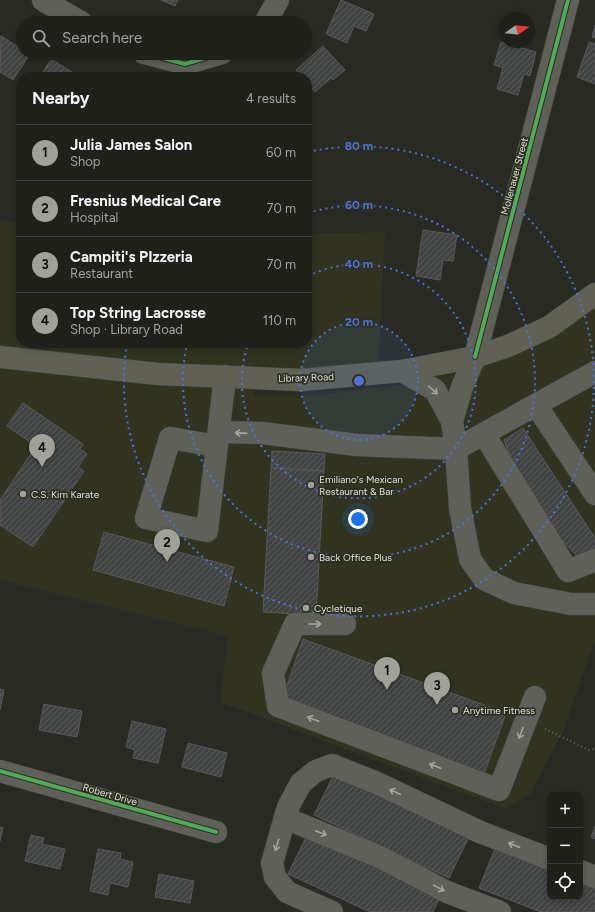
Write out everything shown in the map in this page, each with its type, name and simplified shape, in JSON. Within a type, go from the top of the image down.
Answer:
[{"type":"main road","name":"Library Road","points":[[0,357],[158,374],[301,380],[402,371],[475,357],[508,346],[548,327],[595,294]]},
{"type":"street","points":[[43,0],[70,16]]},
{"type":"street","points":[[269,16],[278,0]]},
{"type":"street","name":"Mollenauer Street","points":[[452,421],[462,387],[475,357],[568,0]]},
{"type":"street","points":[[170,60],[185,64],[198,60]]},
{"type":"street","points":[[402,371],[435,390],[452,421],[456,449],[460,508],[470,560],[484,579],[514,593],[571,604],[595,604]]},
{"type":"street","points":[[225,376],[218,439],[207,531],[146,518],[170,438],[218,439],[262,433],[357,445],[456,449],[595,372]]},
{"type":"street","points":[[536,405],[595,494]]},
{"type":"street","points":[[484,434],[568,571],[595,560]]},
{"type":"street","points":[[345,624],[295,624],[273,673],[278,706],[499,790],[535,697]]},
{"type":"street","points":[[332,912],[286,892],[275,878],[272,863],[288,807],[300,783],[316,771],[332,765],[377,783],[480,832],[547,858]]},
{"type":"street","name":"Robert Drive","points":[[0,771],[216,832]]},
{"type":"street","points":[[285,818],[382,858],[447,892],[500,912]]},
{"type":"street","points":[[583,872],[595,876]]},
{"type":"path","points":[[526,719],[589,750],[595,749]]},
{"type":"shaded area","points":[[0,219],[16,224],[16,348],[312,348],[312,234],[385,232],[378,373],[254,378],[254,395],[325,394],[402,385],[402,371],[475,357],[595,294],[595,644],[593,645],[564,729],[530,794],[506,809],[220,702],[228,636],[0,580]]},
{"type":"building","points":[[161,0],[178,0],[175,6]]},
{"type":"building","points":[[341,0],[374,14],[366,31],[354,26],[347,43],[326,34]]},
{"type":"building","points":[[595,25],[595,38],[592,37]]},
{"type":"building","points":[[1,36],[16,46],[16,60],[26,60],[18,72],[16,72],[13,80],[0,72]]},
{"type":"building","points":[[589,42],[595,44],[595,84],[577,77]]},
{"type":"building","points":[[323,46],[345,70],[333,80],[331,78],[315,92],[312,89],[312,72],[298,72],[296,70],[307,60],[312,60],[312,56]]},
{"type":"building","points":[[499,48],[522,48],[536,52],[530,76],[524,74],[518,95],[497,89],[503,68],[494,65]]},
{"type":"building","points":[[50,60],[53,60],[72,72],[43,72]]},
{"type":"building","points":[[423,230],[457,235],[453,261],[443,260],[440,280],[416,276]]},
{"type":"building","points":[[23,403],[83,444],[80,449],[87,454],[78,467],[84,471],[33,547],[0,525],[0,500],[36,446],[7,426]]},
{"type":"building","points":[[523,428],[595,538],[595,557],[584,564],[562,540],[516,470],[504,440]]},
{"type":"building","points":[[272,451],[325,454],[324,471],[271,468]]},
{"type":"building","points":[[271,468],[324,471],[316,615],[263,612]]},
{"type":"building","points":[[104,532],[234,567],[224,606],[93,570]]},
{"type":"building","points":[[303,639],[506,713],[484,774],[282,700]]},
{"type":"building","points":[[0,689],[4,690],[0,710]]},
{"type":"building","points":[[44,704],[82,711],[77,737],[39,730]]},
{"type":"building","points":[[132,721],[166,729],[158,763],[133,758],[135,750],[126,747]]},
{"type":"building","points":[[188,743],[227,753],[221,777],[182,767]]},
{"type":"building","points":[[334,774],[469,837],[449,878],[314,815]]},
{"type":"building","points":[[595,826],[595,839],[591,837]]},
{"type":"building","points":[[0,827],[3,828],[0,841]]},
{"type":"building","points":[[308,833],[441,895],[433,912],[370,912],[288,874]]},
{"type":"building","points":[[31,835],[44,838],[42,844],[65,849],[60,869],[25,861]]},
{"type":"building","points":[[496,846],[547,866],[547,900],[583,900],[583,879],[595,884],[595,912],[541,912],[479,888]]},
{"type":"building","points":[[98,849],[121,853],[120,859],[133,862],[128,887],[110,883],[108,895],[90,891]]},
{"type":"building","points":[[159,874],[194,881],[190,903],[155,897]]},
{"type":"cycle path","points":[[475,357],[568,0]]},
{"type":"cycle path","points":[[170,60],[185,64],[198,60]]},
{"type":"cycle path","points":[[0,771],[216,832]]},
{"type":"place","name":"Top String Lacrosse","points":[[42,467]]},
{"type":"place","name":"Emiliano's Mexican Restaurant & Bar","points":[[311,485]]},
{"type":"place","name":"C.S. Kim Karate","points":[[23,494]]},
{"type":"place","name":"Back Office Plus","points":[[311,557]]},
{"type":"place","name":"Fresnius Medical Care","points":[[167,562]]},
{"type":"place","name":"Cycletique","points":[[306,608]]},
{"type":"place","name":"Julia James Salon","points":[[387,690]]},
{"type":"place","name":"Campiti's PIzzeria","points":[[437,705]]},
{"type":"place","name":"Anytime Fitness","points":[[455,710]]}]
